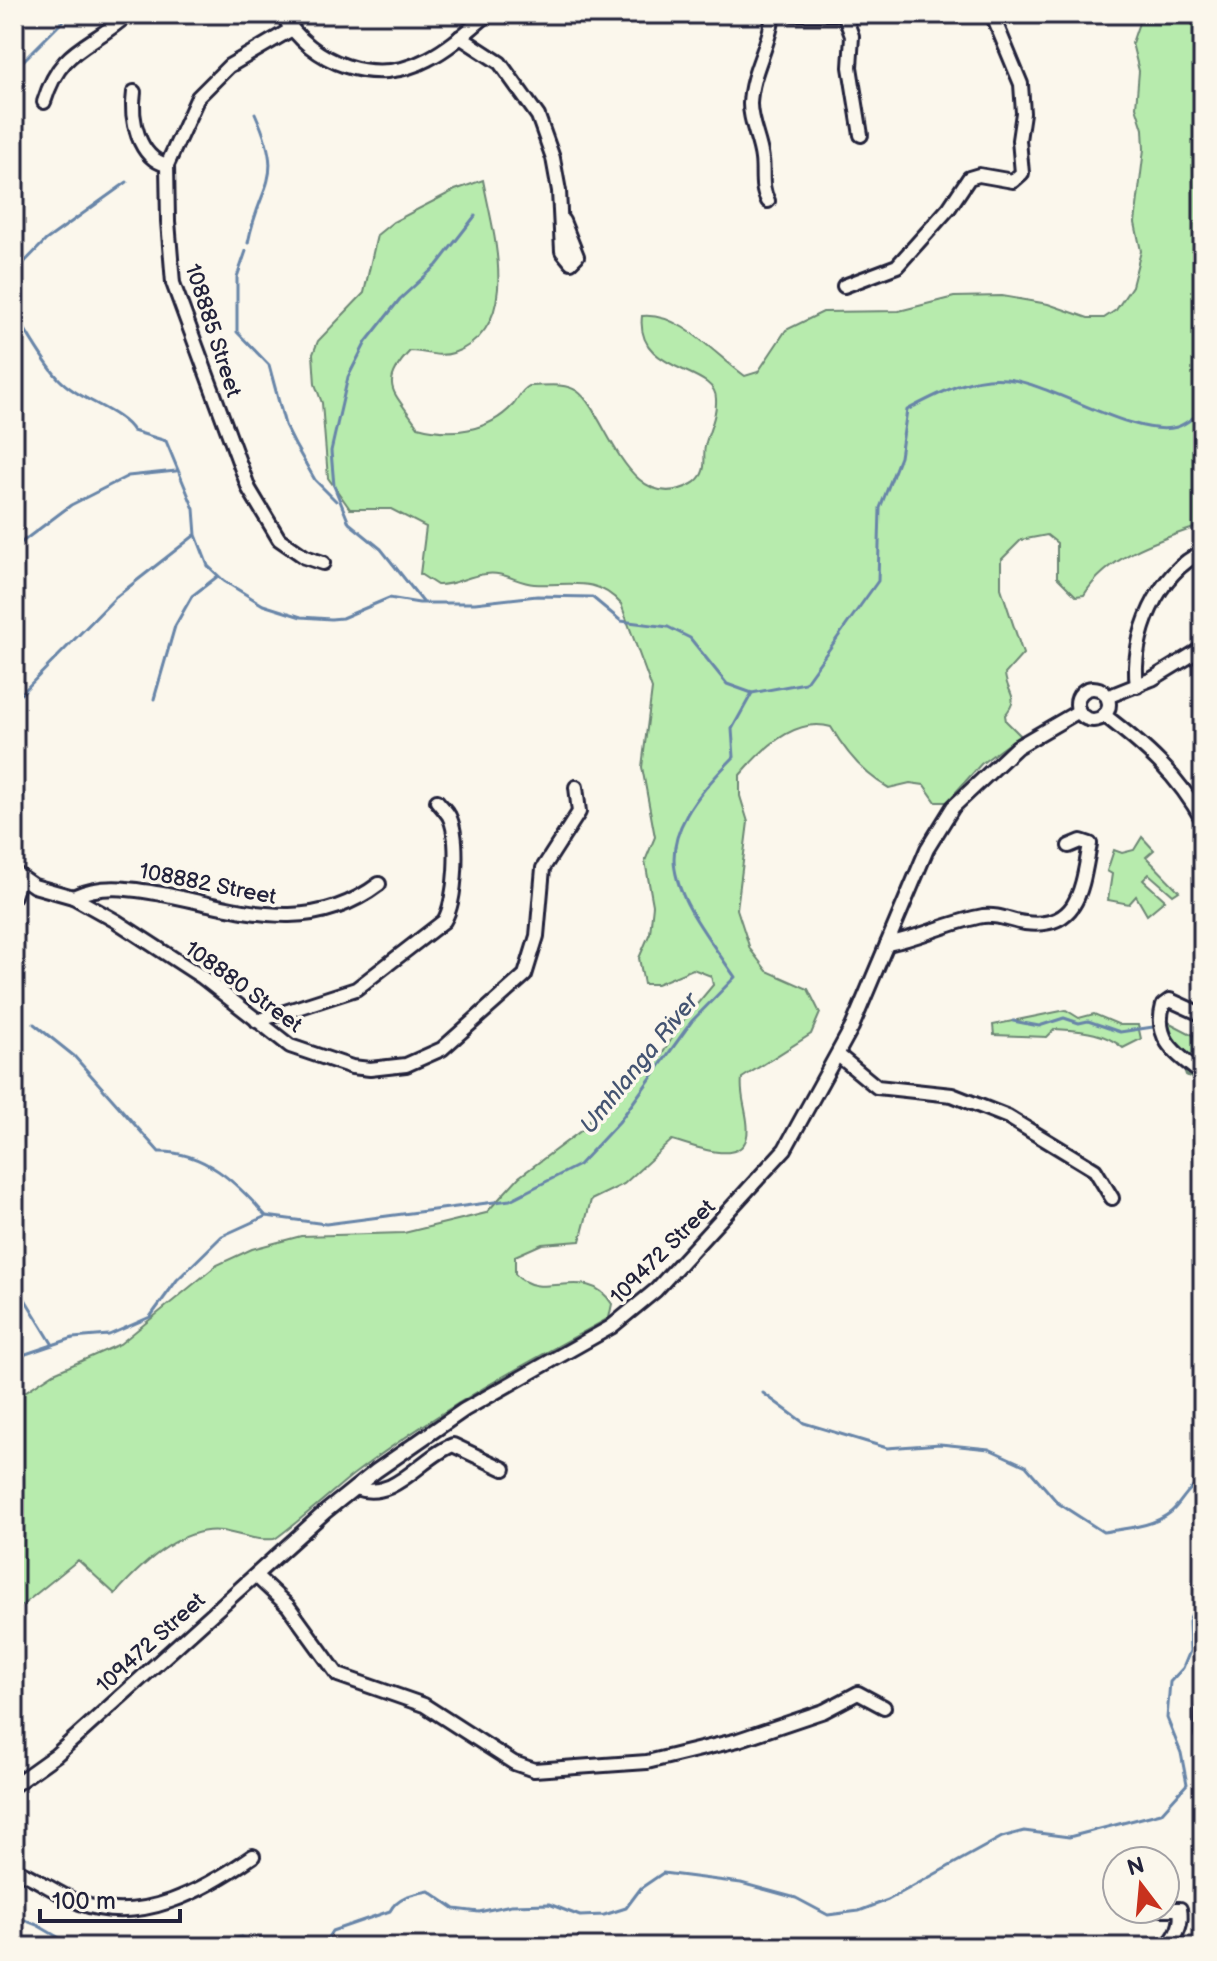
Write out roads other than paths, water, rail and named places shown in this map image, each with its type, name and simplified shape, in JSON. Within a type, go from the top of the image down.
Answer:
[{"type":"street","points":[[44,102],[53,73],[63,61],[128,14]]},
{"type":"street","name":"108885 Street","points":[[302,14],[210,83],[187,117],[167,165],[173,283],[191,323],[239,466],[260,511],[279,539],[305,557],[323,563]]},
{"type":"street","points":[[288,22],[310,48],[333,62],[389,72],[425,61],[488,14]]},
{"type":"street","points":[[768,201],[762,191],[761,150],[750,107],[756,64],[770,37],[773,14]]},
{"type":"street","points":[[792,14],[836,14]]},
{"type":"street","points":[[844,14],[852,36],[850,67],[861,135]]},
{"type":"street","points":[[844,286],[897,266],[949,208],[969,178],[979,175],[1013,181],[1022,173],[1019,140],[1023,113],[1021,84],[992,14]]},
{"type":"street","points":[[460,37],[500,63],[532,105],[553,158],[563,221]]},
{"type":"street","points":[[134,92],[134,124],[148,155],[167,165]]},
{"type":"street","points":[[1137,686],[1135,660],[1139,645],[1168,576],[1179,565],[1203,552]]},
{"type":"street","points":[[1107,697],[1137,686],[1203,648]]},
{"type":"street","points":[[1104,715],[1089,719],[1079,711],[1078,698],[1084,691],[1097,689],[1107,697]]},
{"type":"street","points":[[1104,715],[1107,697]]},
{"type":"street","name":"109472 Street","points":[[14,1785],[56,1755],[355,1488],[464,1410],[633,1312],[769,1170],[800,1125],[838,1055],[927,849],[953,807],[1017,747],[1079,711]]},
{"type":"street","points":[[1104,715],[1162,762],[1187,792],[1203,821]]},
{"type":"street","name":"108880 Street","points":[[17,875],[47,891],[73,897],[202,977],[290,1046],[319,1058],[370,1069],[406,1065],[442,1049],[525,975],[537,936],[543,868],[579,812],[576,787]]},
{"type":"street","points":[[257,1021],[356,989],[444,921],[452,909],[454,894],[454,840],[449,817],[437,801]]},
{"type":"street","points":[[887,944],[985,916],[1042,924],[1058,920],[1070,910],[1080,894],[1090,844],[1081,841],[1069,846]]},
{"type":"street","points":[[14,896],[17,875]]},
{"type":"street","name":"108882 Street","points":[[73,897],[86,891],[120,887],[285,918],[356,900],[379,884]]},
{"type":"street","points":[[1203,1015],[1170,1000],[1163,1005],[1160,1021],[1164,1041],[1203,1075]]},
{"type":"street","points":[[838,1055],[877,1087],[941,1093],[1000,1113],[1095,1170],[1112,1198]]},
{"type":"street","points":[[355,1488],[371,1493],[388,1488],[453,1445],[504,1469]]},
{"type":"street","points":[[256,1576],[288,1606],[338,1675],[424,1705],[514,1763],[534,1770],[647,1762],[738,1740],[824,1711],[858,1693],[884,1707]]},
{"type":"street","points":[[1202,1734],[1203,1704]]},
{"type":"street","points":[[14,1869],[80,1903],[118,1910],[175,1900],[218,1881],[253,1856]]},
{"type":"street","points":[[1166,1947],[1175,1937],[1178,1925]]},
{"type":"waterway","points":[[14,70],[70,14]]},
{"type":"waterway","points":[[248,243],[270,168],[269,154],[255,113]]},
{"type":"waterway","points":[[14,273],[46,240],[127,182]]},
{"type":"waterway","points":[[423,602],[381,549],[349,523],[334,486],[331,451],[348,377],[366,342],[400,299],[437,265],[475,216]]},
{"type":"waterway","points":[[246,251],[237,277],[237,332],[269,365],[285,425],[315,480],[336,501]]},
{"type":"waterway","points":[[14,312],[47,364],[67,386],[120,417],[133,431],[166,441],[194,509],[196,535],[208,566],[224,581],[263,605],[301,617],[331,619],[342,618],[389,598],[419,603],[475,603],[537,596],[592,597],[621,621],[668,627],[690,638],[727,684],[752,693]]},
{"type":"waterway","name":"Umhlanga River","points":[[14,1358],[73,1338],[109,1335],[150,1317],[177,1280],[222,1236],[266,1216],[326,1224],[510,1200],[579,1165],[619,1122],[692,1021],[735,977],[681,890],[674,866],[676,842],[686,817],[705,789],[734,757],[732,729],[752,693],[805,683],[878,581],[880,508],[900,457],[907,410],[954,387],[980,380],[1006,379],[1047,390],[1117,418],[1160,429],[1180,426],[1203,411]]},
{"type":"waterway","points":[[14,548],[71,505],[128,476],[176,471]]},
{"type":"waterway","points":[[21,694],[116,597],[195,535]]},
{"type":"waterway","points":[[154,699],[175,626],[192,596],[218,576]]},
{"type":"waterway","points":[[1013,1021],[1039,1026],[1064,1018],[1079,1023],[1088,1021],[1120,1032],[1153,1027]]},
{"type":"waterway","points":[[34,1024],[74,1056],[159,1152],[175,1153],[205,1163],[231,1181],[265,1215]]},
{"type":"waterway","points":[[1173,1041],[1194,1060]]},
{"type":"waterway","points":[[14,1281],[53,1345]]},
{"type":"waterway","points":[[763,1393],[804,1423],[887,1448],[940,1444],[989,1449],[1026,1466],[1058,1503],[1103,1532],[1156,1521],[1175,1508],[1193,1487],[1203,1482]]},
{"type":"waterway","points":[[322,1947],[332,1931],[390,1911],[402,1899],[417,1893],[429,1891],[455,1909],[479,1912],[511,1905],[549,1904],[580,1916],[604,1915],[626,1908],[641,1888],[663,1873],[741,1883],[796,1898],[828,1915],[859,1911],[888,1900],[1002,1837],[1024,1831],[1069,1837],[1161,1813],[1187,1784],[1181,1753],[1167,1718],[1170,1682],[1183,1668],[1190,1651],[1189,1621],[1203,1586]]},
{"type":"waterway","points":[[14,1916],[75,1947]]},
{"type":"waterway","points":[[211,1947],[241,1937],[258,1947]]}]
